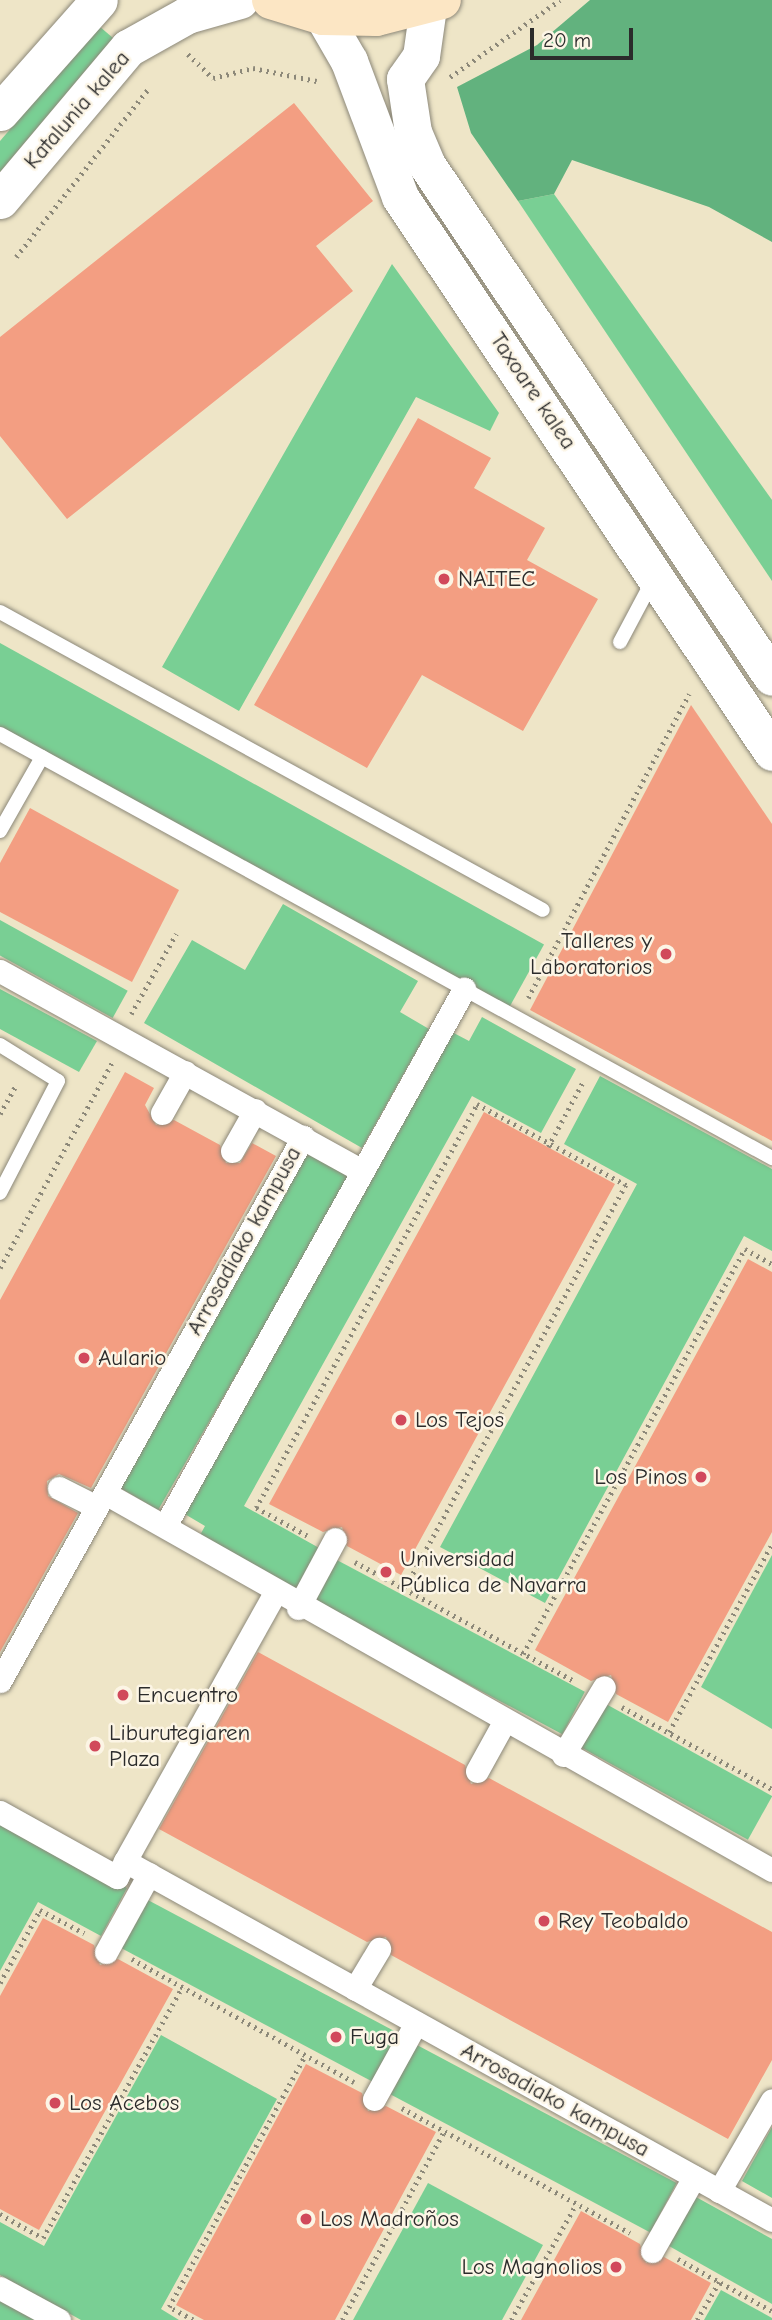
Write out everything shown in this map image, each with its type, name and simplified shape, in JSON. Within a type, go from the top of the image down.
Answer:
[{"type":"main road","points":[[271,0],[323,16],[376,17],[435,3]]},
{"type":"street","points":[[0,113],[99,0]]},
{"type":"street","name":"Katalunia kalea","points":[[0,200],[128,48],[187,15],[240,0]]},
{"type":"street","points":[[405,79],[421,56],[435,3]]},
{"type":"street","name":"Taxoare kalea","points":[[323,16],[356,83],[400,197],[772,752]]},
{"type":"street","name":"Taxoare kalea","points":[[405,79],[413,132],[427,165],[772,677]]},
{"type":"street","name":"Arrosadiako kampusa","points":[[0,971],[363,1171]]},
{"type":"street","points":[[165,1527],[464,989]]},
{"type":"street","points":[[162,1113],[185,1072]]},
{"type":"street","points":[[232,1151],[255,1111]]},
{"type":"street","name":"Arrosadiako kampusa","points":[[0,1681],[23,1632],[101,1500],[303,1137]]},
{"type":"street","points":[[0,1812],[117,1877],[277,1588],[165,1527],[101,1500],[59,1488]]},
{"type":"street","points":[[298,1608],[333,1544]]},
{"type":"street","points":[[274,1594],[772,1870]]},
{"type":"street","points":[[563,1755],[602,1691]]},
{"type":"street","points":[[477,1772],[504,1722]]},
{"type":"street","name":"Arrosadiako kampusa","points":[[125,1861],[772,2220]]},
{"type":"street","points":[[106,1952],[149,1874]]},
{"type":"street","points":[[355,1989],[379,1949]]},
{"type":"street","points":[[375,2097],[416,2023]]},
{"type":"street","points":[[719,2191],[772,2100]]},
{"type":"street","points":[[653,2248],[694,2177]]},
{"type":"street","points":[[0,2288],[59,2320]]},
{"type":"lane","points":[[620,642],[654,577]]},
{"type":"lane","points":[[0,612],[543,910]]},
{"type":"lane","points":[[0,734],[772,1158]]},
{"type":"lane","points":[[0,831],[42,757]]},
{"type":"lane","points":[[0,1045],[58,1081],[0,1193]]},
{"type":"path","points":[[405,79],[444,81],[560,0]]},
{"type":"path","points":[[181,47],[213,78],[253,68],[306,75],[331,89],[356,83]]},
{"type":"path","points":[[16,257],[150,87]]},
{"type":"path","points":[[524,1004],[691,689]]},
{"type":"path","points":[[0,1268],[176,934]]},
{"type":"path","points":[[549,1145],[595,1061]]},
{"type":"path","points":[[0,1114],[15,1087]]},
{"type":"path","points":[[405,1589],[626,1185],[477,1104],[256,1508],[333,1544],[405,1589],[523,1654],[602,1691],[669,1732],[772,1788]]},
{"type":"path","points":[[523,1654],[745,1249],[772,1264]]},
{"type":"path","points":[[669,1732],[772,1544]]},
{"type":"path","points":[[0,2214],[43,2238],[182,1987],[375,2097],[444,2131],[772,2311]]},
{"type":"path","points":[[193,2320],[169,2307],[305,2055]]},
{"type":"path","points":[[342,2320],[444,2131]]},
{"type":"path","points":[[511,2320],[576,2204]]},
{"type":"path","points":[[697,2320],[719,2282]]},
{"type":"green space","points":[[590,0],[772,0],[772,242],[709,207],[572,160],[554,194],[518,201],[471,133],[457,87],[537,45]]},
{"type":"green space","points":[[99,26],[113,38],[0,172],[0,141]]},
{"type":"green space","points":[[554,194],[772,500],[772,581],[518,201]]},
{"type":"green space","points":[[392,264],[499,413],[490,431],[416,397],[239,711],[162,667]]},
{"type":"green space","points":[[0,643],[544,945],[509,1008],[0,726]]},
{"type":"green space","points":[[283,904],[418,981],[400,1012],[429,1029],[362,1148],[144,1023],[192,940],[245,970]]},
{"type":"green space","points":[[0,920],[128,991],[113,1018],[0,955]]},
{"type":"green space","points":[[0,989],[97,1041],[79,1072],[0,1029]]},
{"type":"green space","points":[[482,1017],[576,1069],[541,1133],[472,1096],[244,1506],[321,1549],[298,1592],[199,1537],[205,1526],[183,1513],[450,1031],[469,1041]]},
{"type":"green space","points":[[600,1076],[772,1169],[772,1251],[744,1236],[545,1603],[440,1547],[637,1184],[564,1144]]},
{"type":"green space","points":[[306,1152],[350,1178],[158,1510],[114,1485]]},
{"type":"green space","points":[[772,1555],[772,1729],[701,1687]]},
{"type":"green space","points":[[335,1559],[585,1692],[562,1734],[312,1601]]},
{"type":"green space","points":[[606,1704],[772,1796],[748,1840],[582,1748]]},
{"type":"green space","points":[[0,1819],[127,1888],[101,1936],[38,1902],[0,1971]]},
{"type":"green space","points":[[146,1899],[400,2034],[374,2083],[120,1948]]},
{"type":"green space","points":[[161,2035],[277,2099],[161,2309],[179,2320],[81,2320],[0,2275],[0,2222],[44,2246]]},
{"type":"green space","points":[[417,2045],[677,2183],[650,2232],[391,2094]]},
{"type":"green space","points":[[772,2127],[772,2198],[742,2181]]},
{"type":"green space","points":[[428,2183],[543,2245],[502,2320],[353,2320]]},
{"type":"green space","points":[[696,2197],[772,2239],[772,2304],[669,2246]]},
{"type":"green space","points":[[721,2290],[772,2318],[772,2320],[704,2320]]},
{"type":"green space","points":[[0,2299],[39,2320],[0,2320]]},
{"type":"building","points":[[294,103],[373,201],[316,246],[353,291],[67,519],[0,436],[0,337]]},
{"type":"building","name":"NAITEC","points":[[418,418],[491,458],[474,488],[545,528],[527,560],[598,599],[523,731],[422,675],[367,768],[254,705]]},
{"type":"building","name":"Talleres y Laboratorios","points":[[691,705],[772,824],[772,1141],[530,1010]]},
{"type":"building","points":[[30,808],[179,890],[132,982],[0,912],[0,863]]},
{"type":"building","name":"Aulario","points":[[125,1072],[154,1088],[145,1105],[156,1125],[174,1120],[220,1145],[226,1163],[240,1163],[252,1143],[276,1156],[91,1488],[59,1474],[47,1481],[48,1496],[78,1513],[0,1652],[0,1300]]},
{"type":"building","name":"Los Tejos","points":[[484,1112],[615,1184],[401,1575],[347,1546],[342,1527],[323,1532],[269,1504]]},
{"type":"building","name":"Los Pinos","points":[[748,1259],[772,1272],[772,1532],[668,1722],[616,1694],[611,1675],[591,1681],[535,1650]]},
{"type":"building","points":[[258,1652],[465,1765],[471,1784],[489,1778],[772,1932],[772,2060],[728,2139],[391,1955],[386,1937],[367,1942],[159,1829]]},
{"type":"building","name":"Los Acebos","points":[[43,1918],[94,1945],[100,1965],[118,1959],[173,1989],[39,2230],[0,2209],[0,1996]]},
{"type":"building","name":"Los Madroños","points":[[306,2064],[362,2093],[368,2111],[386,2106],[436,2132],[335,2320],[204,2320],[176,2305]]},
{"type":"building","name":"Los Magnolios","points":[[581,2211],[640,2244],[646,2263],[664,2257],[711,2283],[691,2320],[521,2320]]},
{"type":"place","name":"NAITEC","points":[[444,579]]},
{"type":"place","name":"Talleres y Laboratorios","points":[[666,954]]},
{"type":"place","name":"Aulario","points":[[84,1358]]},
{"type":"place","name":"Los Tejos","points":[[401,1420]]},
{"type":"place","name":"Los Pinos","points":[[701,1477]]},
{"type":"place","name":"Universidad Pública de Navarra","points":[[386,1572]]},
{"type":"place","name":"Encuentro","points":[[123,1695]]},
{"type":"place","name":"Liburutegiaren Plaza","points":[[95,1746]]},
{"type":"place","name":"Rey Teobaldo","points":[[544,1921]]},
{"type":"place","name":"Fuga","points":[[336,2037]]},
{"type":"place","name":"Los Acebos","points":[[55,2103]]},
{"type":"place","name":"Los Madroños","points":[[306,2219]]},
{"type":"place","name":"Los Magnolios","points":[[616,2267]]}]
